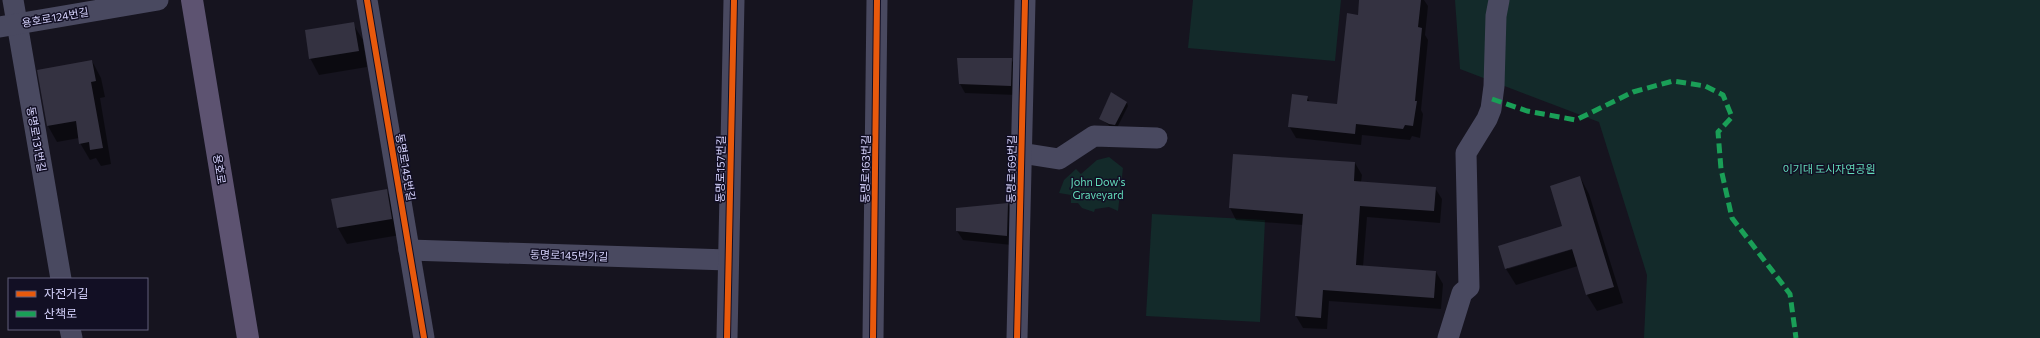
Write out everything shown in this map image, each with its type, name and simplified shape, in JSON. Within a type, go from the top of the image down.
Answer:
[{"type":"main road","name":"용호로","points":[[192,0],[248,338]]},
{"type":"street","name":"동명로131번길","points":[[13,0],[8,25],[61,278]]},
{"type":"street","name":"용호로124번길","points":[[8,25],[158,0]]},
{"type":"street","name":"동명로145번길","points":[[367,0],[424,338]]},
{"type":"street","name":"동명로157번길","points":[[727,338],[734,0]]},
{"type":"street","name":"동명로163번길","points":[[873,338],[877,0]]},
{"type":"street","name":"동명로169번길","points":[[1017,338],[1025,0]]},
{"type":"street","points":[[1448,338],[1462,293],[1469,287],[1466,153],[1487,120],[1491,109],[1494,86],[1496,16],[1499,0]]},
{"type":"street","name":"동명로169번길","points":[[1022,153],[1059,159],[1094,136],[1157,138]]},
{"type":"street","name":"동명로145번가길","points":[[409,250],[728,260]]},
{"type":"green space","points":[[1193,0],[1341,0],[1335,61],[1188,48]]},
{"type":"green space","name":"이기대 도시자연공원","points":[[1455,0],[2040,0],[2040,338],[1644,338],[1647,275],[1599,122],[1460,69]]},
{"type":"green space","name":"John Dow's Graveyard","points":[[1109,157],[1123,168],[1118,211],[1109,207],[1095,209],[1094,212],[1082,208],[1078,203],[1071,203],[1071,195],[1059,193],[1064,180],[1076,169],[1081,174],[1097,160]]},
{"type":"green space","points":[[1152,214],[1265,220],[1260,322],[1146,316]]},
{"type":"building","points":[[1359,0],[1421,0],[1418,27],[1422,28],[1415,101],[1417,101],[1413,126],[1405,125],[1403,129],[1356,124],[1355,134],[1288,127],[1292,94],[1308,96],[1307,101],[1337,104],[1347,13],[1358,15]]},
{"type":"building","points":[[354,22],[359,51],[309,59],[305,30]]},
{"type":"building","points":[[957,58],[1012,58],[1011,86],[959,84]]},
{"type":"building","points":[[92,60],[96,81],[91,82],[103,148],[90,150],[89,142],[79,144],[76,121],[47,126],[37,70]]},
{"type":"building","points":[[1111,92],[1127,102],[1115,125],[1099,119]]},
{"type":"building","points":[[1233,154],[1355,162],[1354,181],[1436,187],[1434,211],[1360,206],[1356,265],[1436,271],[1434,298],[1323,290],[1321,318],[1295,316],[1303,214],[1229,208]]},
{"type":"building","points":[[1580,176],[1614,287],[1586,295],[1572,249],[1505,269],[1498,246],[1562,226],[1550,186]]},
{"type":"building","points":[[387,189],[392,219],[337,228],[331,199]]},
{"type":"building","points":[[1008,203],[1007,236],[956,231],[956,208]]},
{"type":"marked path","points":[[1492,99],[1527,111],[1576,120],[1633,92],[1673,81],[1705,86],[1723,95],[1732,117],[1718,132],[1721,169],[1732,218],[1790,294],[1796,338]]},
{"type":"cycle path","points":[[367,0],[424,338]]},
{"type":"cycle path","points":[[727,338],[734,0]]},
{"type":"cycle path","points":[[873,338],[877,0]]},
{"type":"cycle path","points":[[1017,338],[1025,0]]}]
